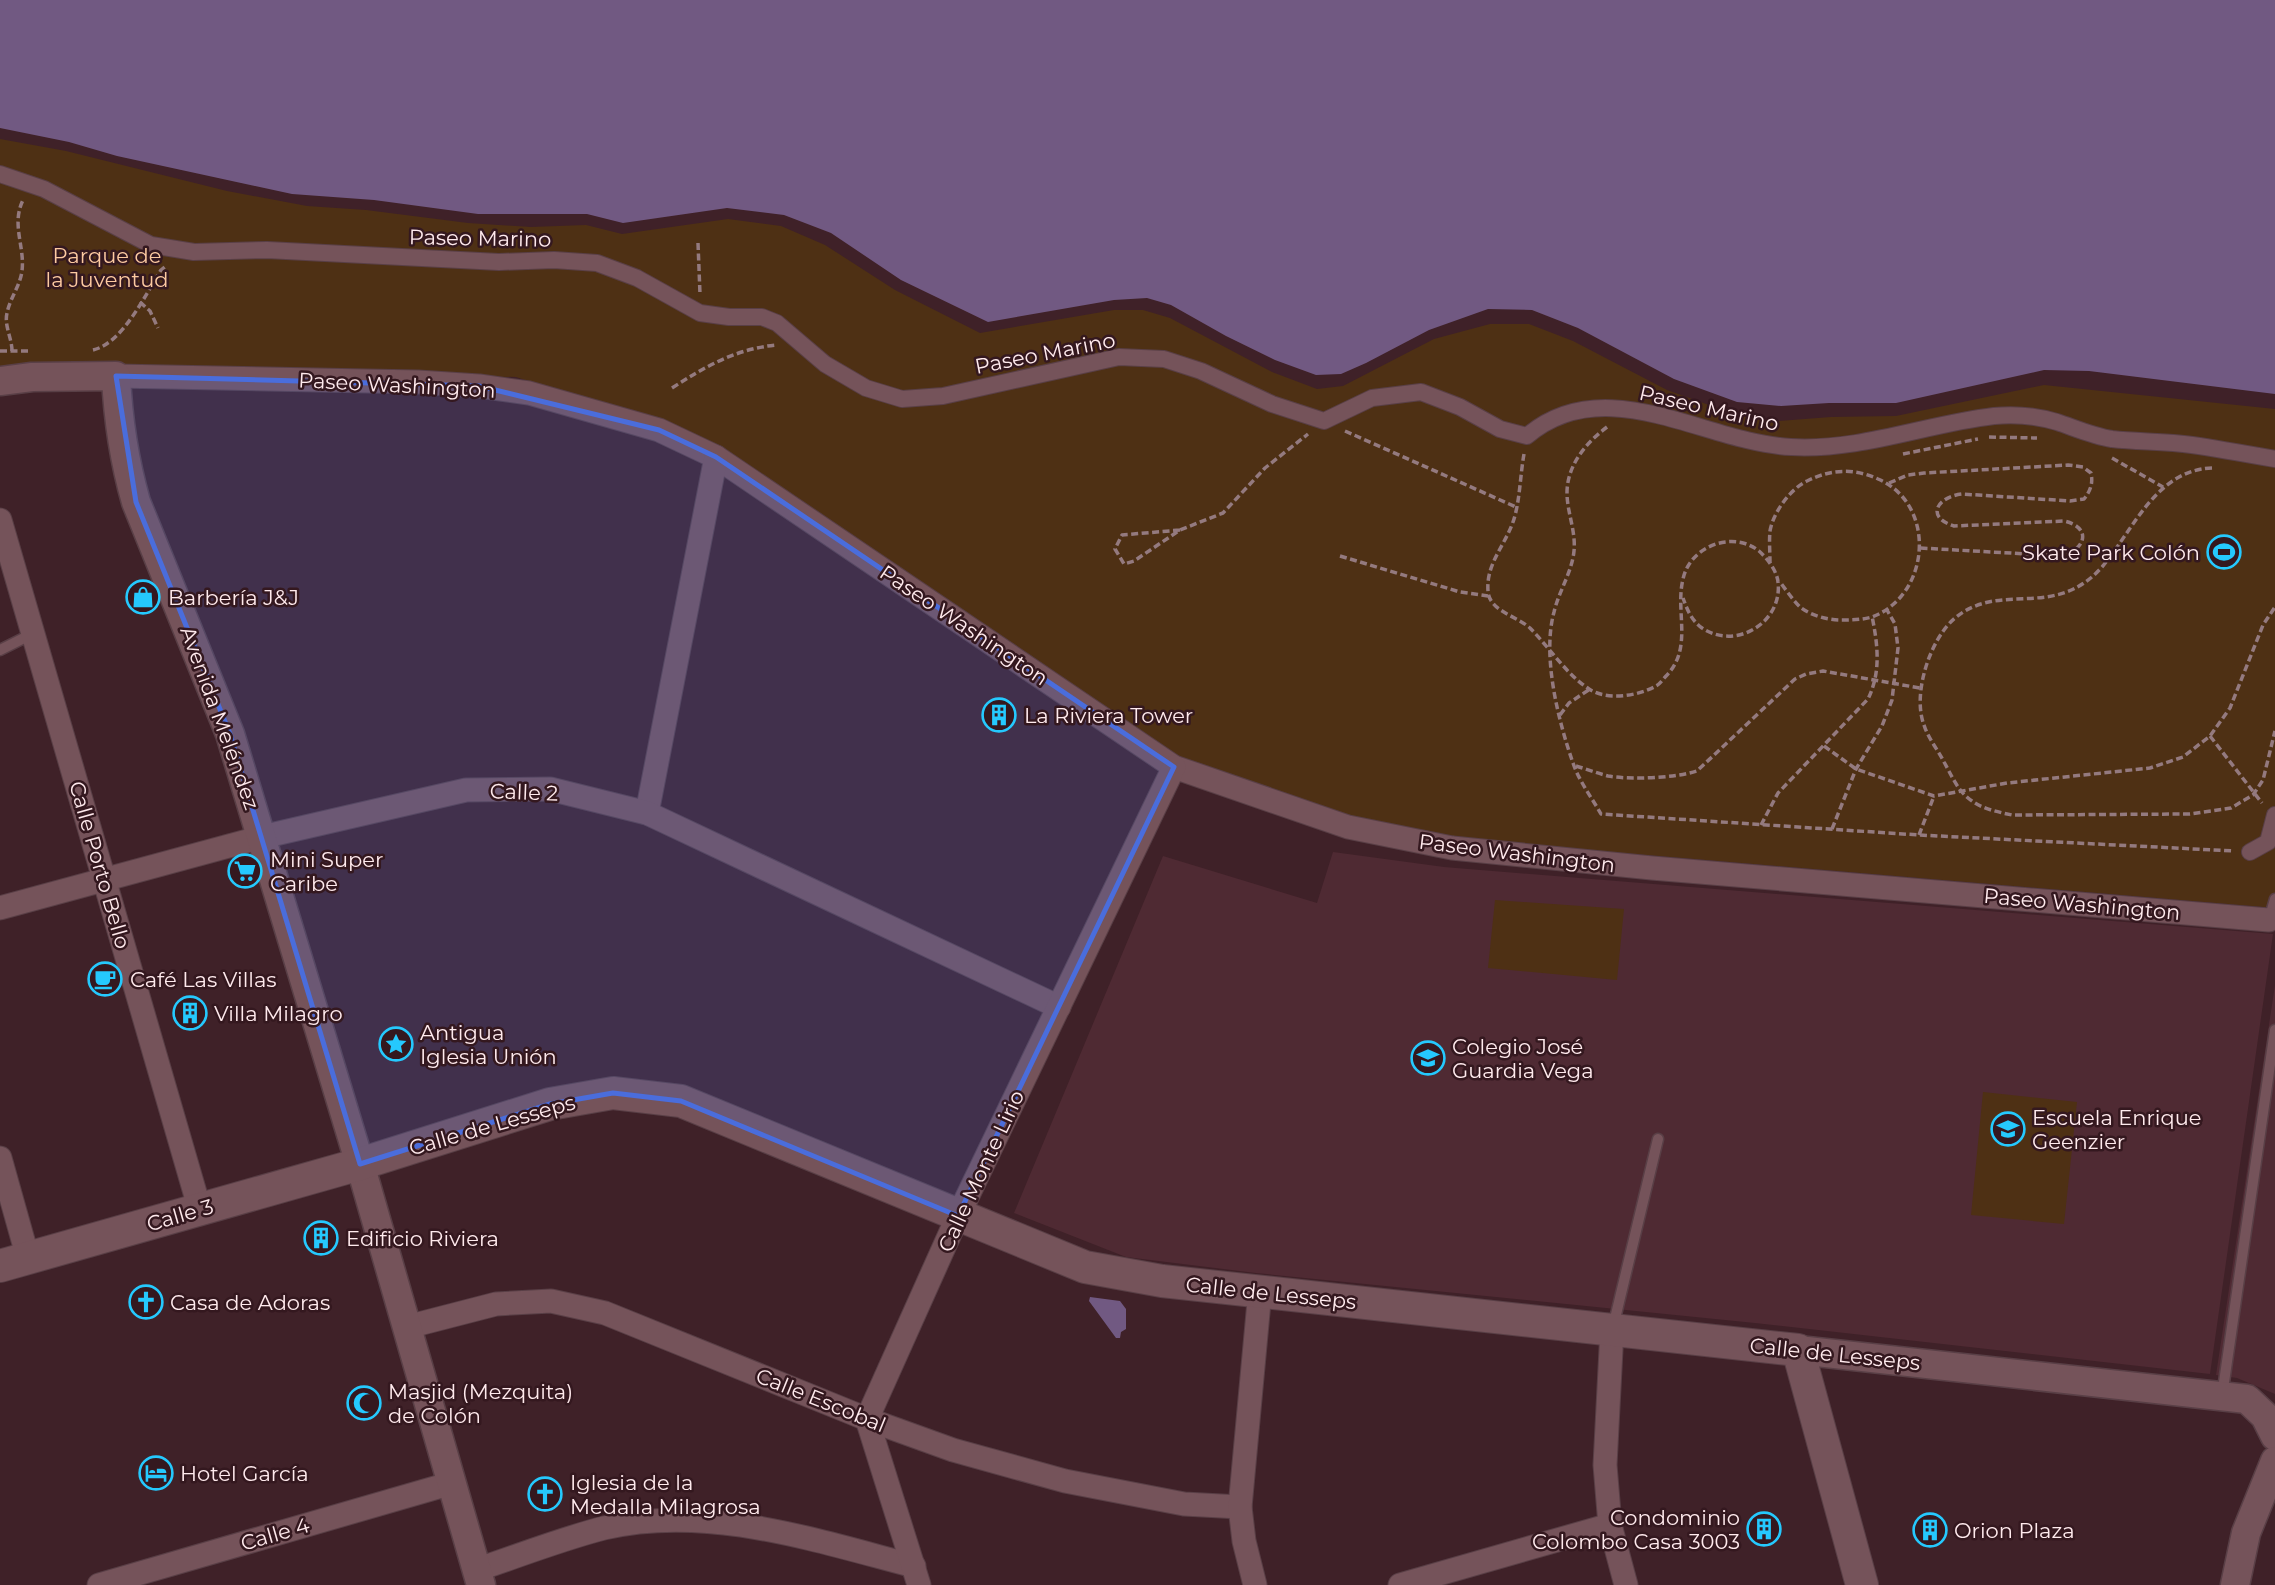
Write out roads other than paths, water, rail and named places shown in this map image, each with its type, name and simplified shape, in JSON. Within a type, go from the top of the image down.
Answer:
[{"type":"main road","name":"Calle de Lesseps","points":[[360,1164],[550,1104],[613,1093],[681,1101],[1085,1267],[1162,1281],[1798,1350]]},
{"type":"main road","name":"Calle 3","points":[[14,1262],[360,1164]]},
{"type":"main road","points":[[1798,1350],[1862,1585]]},
{"type":"street","name":"Paseo Marino","points":[[0,174],[37,186],[82,207],[151,245],[194,252],[267,250],[499,262],[554,260],[597,263],[637,278],[700,313],[729,317],[762,317],[777,323],[825,364],[866,388],[902,399],[943,396],[1119,357],[1164,359],[1201,371],[1272,404],[1324,421],[1372,398],[1422,392],[1460,407],[1500,429],[1527,436],[1540,425],[1568,413],[1595,409],[1629,410],[1668,417],[1754,443],[1819,447],[1868,441],[1994,416],[2023,415],[2054,421],[2113,439],[2191,445],[2275,459]]},
{"type":"street","name":"Paseo Washington","points":[[0,381],[32,377],[116,376],[479,386],[529,393],[659,430],[716,457],[1174,767],[1348,827],[1452,848],[1665,869],[2272,909]]},
{"type":"street","name":"Avenida Meléndez","points":[[116,376],[125,463],[136,502],[230,734],[360,1164],[479,1577]]},
{"type":"street","points":[[647,813],[716,457]]},
{"type":"street","name":"Calle Porto Bello","points":[[0,522],[200,1210]]},
{"type":"street","name":"Calle Monte Lirio","points":[[867,1419],[958,1216],[1174,767]]},
{"type":"street","name":"Calle 2","points":[[0,908],[262,836],[466,790],[550,789],[647,813],[1059,1007]]},
{"type":"street","points":[[2250,852],[2268,842],[2275,816]]},
{"type":"street","points":[[0,1158],[14,1262]]},
{"type":"street","points":[[1255,1585],[1244,1541],[1240,1507],[1260,1292]]},
{"type":"street","name":"Calle Escobal","points":[[407,1327],[496,1304],[551,1301],[605,1313],[867,1419],[953,1450],[1065,1481],[1184,1504],[1240,1507]]},
{"type":"street","points":[[1612,1330],[1605,1465],[1610,1525],[1626,1585]]},
{"type":"street","name":"Calle de Lesseps","points":[[1798,1350],[2247,1399],[2272,1421]]},
{"type":"street","points":[[867,1419],[917,1575]]},
{"type":"street","points":[[2235,1585],[2246,1533],[2275,1461]]},
{"type":"street","name":"Calle 4","points":[[99,1585],[452,1483]]},
{"type":"street","points":[[479,1577],[604,1528],[658,1521],[717,1523],[776,1530],[917,1575]]},
{"type":"street","points":[[1400,1585],[1610,1525]]},
{"type":"lane","points":[[0,650],[32,634]]},
{"type":"lane","points":[[2222,1396],[2275,1030]]},
{"type":"lane","points":[[1612,1330],[1658,1139]]},
{"type":"place","name":"Skate Park Colón","points":[[2224,552]]},
{"type":"place","name":"Barbería J&J","points":[[143,597]]},
{"type":"place","name":"La Riviera Tower","points":[[999,715]]},
{"type":"place","name":"Mini Super Caribe","points":[[245,871]]},
{"type":"place","name":"Café Las Villas","points":[[105,979]]},
{"type":"place","name":"Villa Milagro","points":[[190,1013]]},
{"type":"place","name":"Antigua Iglesia Unión","points":[[396,1044]]},
{"type":"place","name":"Colegio José Guardia Vega","points":[[1428,1058]]},
{"type":"place","name":"Escuela Enrique Geenzier","points":[[2008,1129]]},
{"type":"place","name":"Edificio Riviera","points":[[321,1238]]},
{"type":"place","name":"Casa de Adoras","points":[[146,1302]]},
{"type":"place","name":"Masjid (Mezquita) de Colón","points":[[364,1403]]},
{"type":"place","name":"Hotel García","points":[[156,1473]]},
{"type":"place","name":"Iglesia de la Medalla Milagrosa","points":[[545,1494]]},
{"type":"place","name":"Condominio Colombo Casa 3003","points":[[1764,1529]]},
{"type":"place","name":"Orion Plaza","points":[[1930,1530]]},
{"type":"park label","name":"Parque de la Juventud","points":[[107,267]]}]
